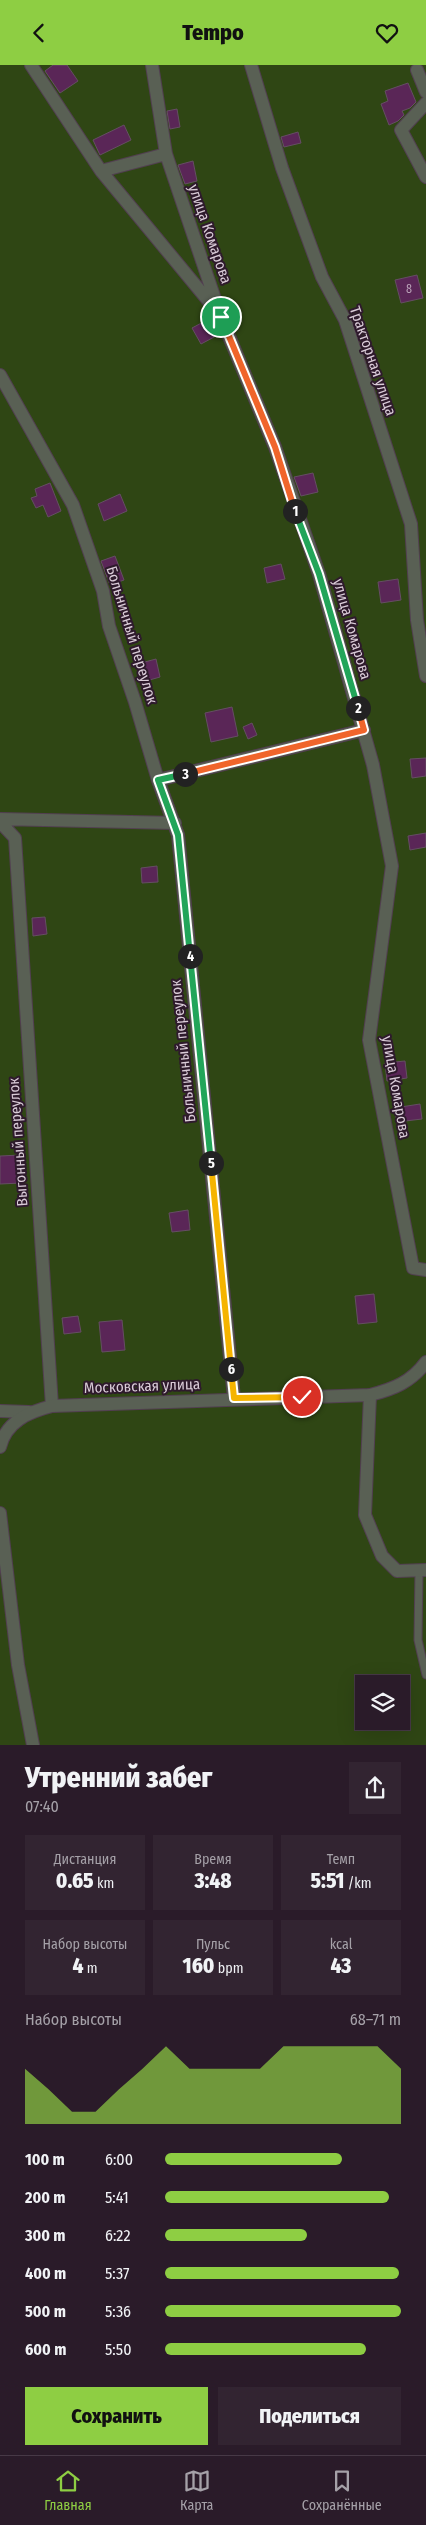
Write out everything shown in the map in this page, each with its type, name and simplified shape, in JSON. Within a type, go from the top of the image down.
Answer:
[{"type":"street","points":[[31,65],[101,171],[221,317]]},
{"type":"street","name":"улица Комарова","points":[[152,65],[166,154],[221,317],[275,447],[319,574],[364,730],[392,866],[369,1040],[413,1267],[426,1270]]},
{"type":"street","name":"Тракторная улица","points":[[251,65],[282,168],[322,277],[345,320],[411,524],[417,620],[426,676]]},
{"type":"street","points":[[420,67],[426,92]]},
{"type":"street","points":[[426,103],[401,129],[426,177]]},
{"type":"street","points":[[101,171],[166,154]]},
{"type":"street","name":"Больничный переулок","points":[[0,375],[73,505],[103,591],[109,626],[135,702],[158,780],[174,823],[234,1398]]},
{"type":"street","points":[[158,780],[364,730]]},
{"type":"street","points":[[0,821],[174,823]]},
{"type":"street","name":"Выгонный переулок","points":[[0,821],[15,838],[52,1406]]},
{"type":"street","name":"Московская улица","points":[[0,1411],[29,1412],[52,1406],[234,1398],[370,1395],[396,1388],[417,1374],[426,1362]]},
{"type":"street","points":[[370,1395],[365,1515],[382,1556],[398,1571],[423,1570]]},
{"type":"street","points":[[0,1447],[11,1426],[29,1412]]},
{"type":"street","points":[[0,1513],[1,1549],[18,1665],[33,1745]]},
{"type":"lane","points":[[423,1570],[418,1640],[426,1675]]},
{"type":"green space","points":[[0,65],[426,65],[426,1745],[0,1745]]},
{"type":"building","points":[[53,65],[67,65],[78,81],[60,93],[45,71]]},
{"type":"building","points":[[408,83],[416,102],[410,108],[402,111],[404,115],[398,121],[389,125],[381,104],[388,101],[385,91]]},
{"type":"building","points":[[177,109],[180,127],[170,129],[167,111]]},
{"type":"building","points":[[124,125],[131,140],[100,155],[93,140]]},
{"type":"building","points":[[298,132],[301,143],[284,147],[281,137]]},
{"type":"building","points":[[193,161],[197,181],[185,184],[178,165]]},
{"type":"building","points":[[417,275],[423,298],[401,303],[395,280]]},
{"type":"building","points":[[207,320],[216,336],[201,344],[192,328]]},
{"type":"building","points":[[313,473],[318,492],[301,496],[294,477]]},
{"type":"building","points":[[50,483],[61,511],[48,517],[43,505],[36,508],[31,498],[37,496],[35,489]]},
{"type":"building","points":[[120,494],[127,511],[104,521],[98,504]]},
{"type":"building","points":[[115,556],[124,580],[110,585],[101,561]]},
{"type":"building","points":[[281,564],[285,579],[267,583],[264,568]]},
{"type":"building","points":[[398,579],[401,600],[381,603],[378,582]]},
{"type":"building","points":[[156,659],[160,677],[146,681],[141,663]]},
{"type":"building","points":[[232,707],[238,736],[211,742],[205,713]]},
{"type":"building","points":[[252,723],[257,735],[248,739],[243,727]]},
{"type":"building","points":[[426,758],[426,776],[412,778],[410,759]]},
{"type":"building","points":[[426,833],[426,847],[410,850],[408,836]]},
{"type":"building","points":[[157,866],[158,882],[142,883],[141,868]]},
{"type":"building","points":[[45,917],[47,934],[33,936],[32,918]]},
{"type":"building","points":[[405,1061],[407,1078],[387,1081],[385,1063]]},
{"type":"building","points":[[420,1104],[422,1119],[397,1122],[394,1108]]},
{"type":"building","points":[[21,1155],[22,1183],[0,1184],[0,1156]]},
{"type":"building","points":[[188,1210],[190,1230],[172,1232],[169,1213]]},
{"type":"building","points":[[374,1294],[377,1322],[358,1324],[355,1296]]},
{"type":"building","points":[[78,1316],[81,1332],[64,1334],[62,1318]]},
{"type":"building","points":[[122,1320],[125,1350],[102,1352],[99,1322]]},
{"type":"route","points":[[221,317],[275,447],[295,510],[319,574],[364,730],[158,780],[178,835],[234,1398],[302,1397]]}]
